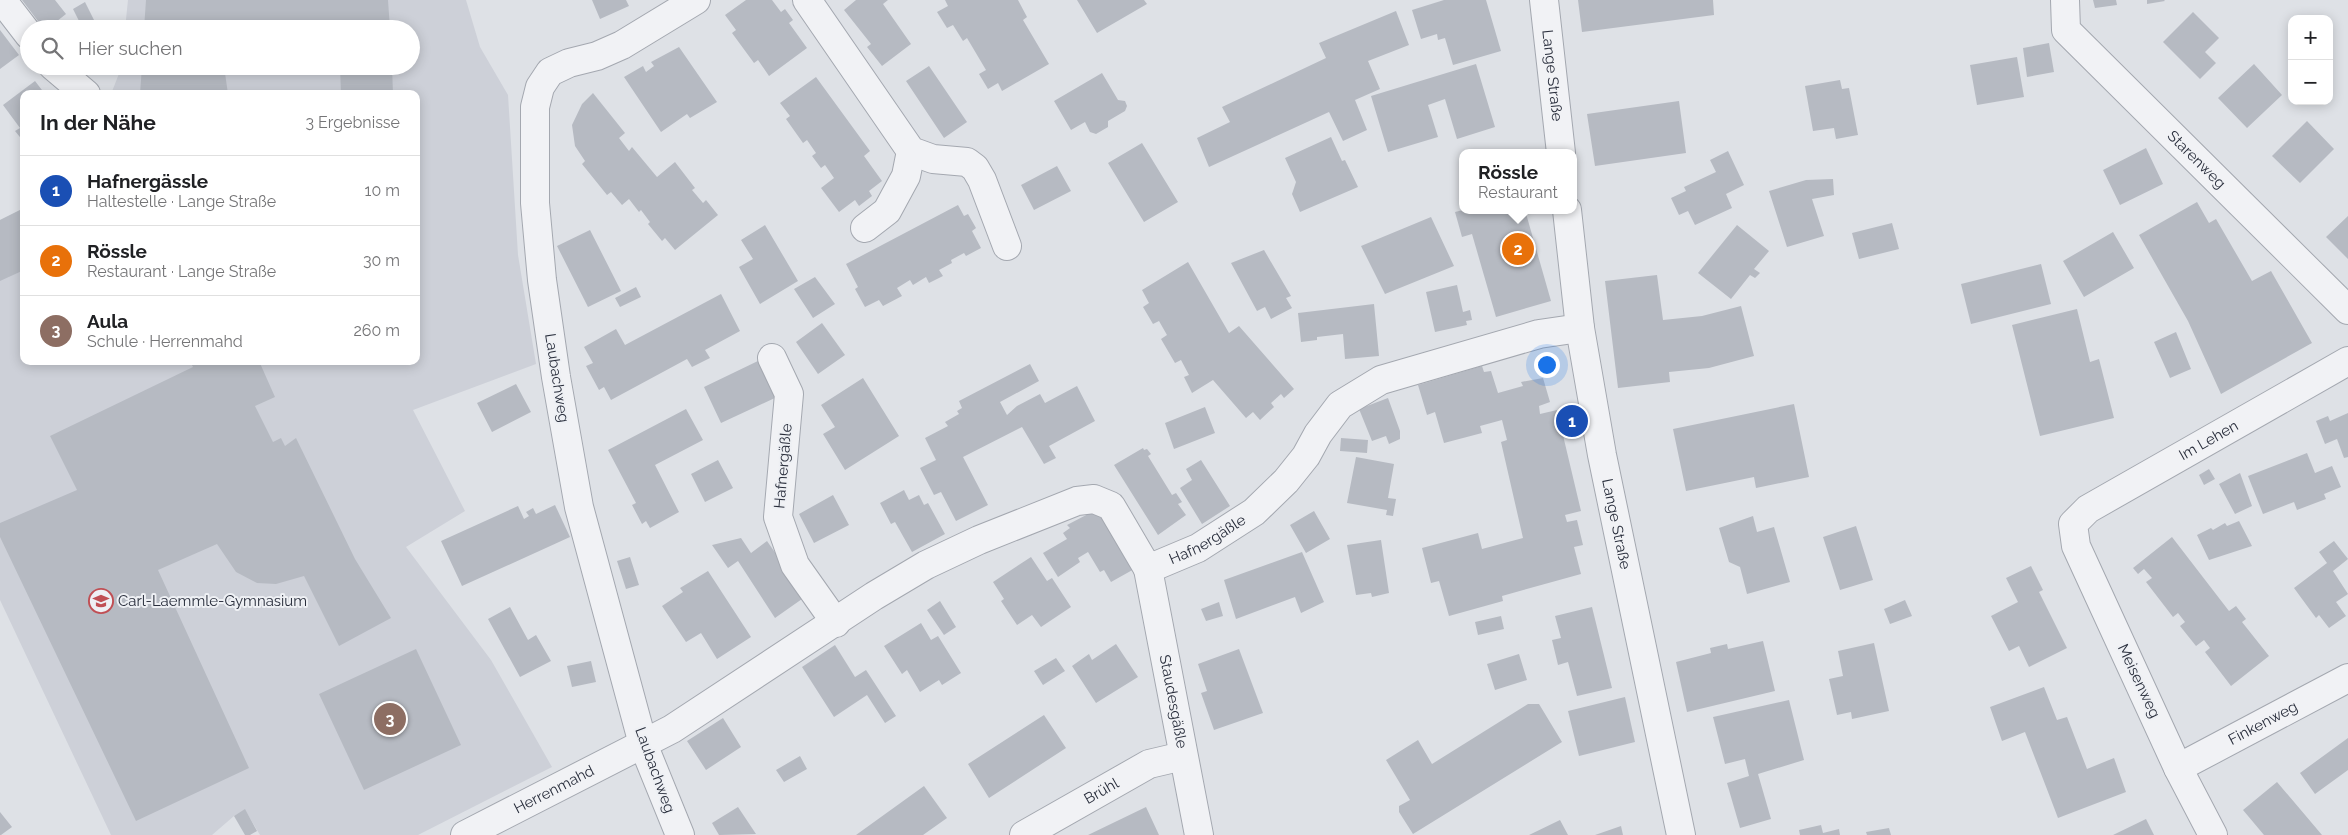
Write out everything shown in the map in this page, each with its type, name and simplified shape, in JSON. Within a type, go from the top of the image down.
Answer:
[{"type":"street","points":[[2,0],[20,23]]},
{"type":"street","name":"Laubachweg","points":[[680,835],[643,744],[579,507],[556,377],[542,280],[535,203],[535,107],[540,87],[550,72],[569,63],[597,56],[622,45],[696,0]]},
{"type":"street","points":[[807,0],[911,150],[933,159],[967,162],[975,168],[982,180],[1007,246]]},
{"type":"street","name":"Lange Straße","points":[[1544,0],[1561,149]]},
{"type":"street","name":"Starenweg","points":[[2065,0],[2066,30],[2348,310]]},
{"type":"street","points":[[64,75],[81,90]]},
{"type":"street","points":[[865,228],[887,211],[906,176],[911,150]]},
{"type":"street","name":"Lange Straße","points":[[1567,214],[1580,328],[1602,455],[1681,835]]},
{"type":"street","name":"Hafnergäßle","points":[[1148,569],[1198,548],[1254,512],[1286,481],[1306,456],[1318,434],[1340,405],[1381,380],[1539,334],[1580,328]]},
{"type":"street","name":"Hafnergäßle","points":[[772,358],[789,394],[778,517],[795,565],[836,623]]},
{"type":"street","name":"Im Lehen","points":[[2073,524],[2088,509],[2348,361]]},
{"type":"street","points":[[643,744],[672,729],[836,623],[874,596],[926,565],[979,540],[1077,501],[1094,499],[1112,506],[1148,569]]},
{"type":"street","name":"Meisenweg","points":[[2073,524],[2076,546],[2178,768],[2213,835]]},
{"type":"street","name":"Staudesgäßle","points":[[1148,569],[1199,835]]},
{"type":"street","name":"Finkenweg","points":[[2178,768],[2348,678]]},
{"type":"street","name":"Herrenmahd","points":[[465,835],[643,744]]},
{"type":"street","name":"Brühl","points":[[1024,835],[1148,764],[1183,756]]},
{"type":"shaded area","points":[[128,0],[466,0],[480,47],[508,95],[518,255],[536,364],[413,410],[465,511],[406,547],[491,660],[552,767],[418,835],[260,835],[245,810],[234,816],[212,835],[111,835],[0,600],[0,220],[20,210],[20,365],[420,365],[420,90],[113,90],[118,75],[420,75],[420,20],[126,20]]},
{"type":"building","points":[[22,0],[55,0],[66,14],[58,20],[37,20]]},
{"type":"building","points":[[146,0],[388,0],[389,20],[145,20]]},
{"type":"building","points":[[592,0],[626,0],[629,6],[600,19]]},
{"type":"building","points":[[746,0],[772,0],[781,12],[785,9],[793,20],[789,23],[807,48],[769,76],[758,60],[754,63],[732,33],[736,30],[725,15]]},
{"type":"building","points":[[856,0],[888,0],[883,4],[911,44],[882,66],[867,47],[871,44],[844,10]]},
{"type":"building","points":[[945,0],[1018,0],[1027,17],[1023,20],[1049,64],[1002,91],[998,83],[988,89],[979,74],[986,70],[967,38],[963,41],[953,25],[947,28],[937,12],[948,6]]},
{"type":"building","points":[[1077,0],[1144,0],[1147,4],[1097,33]]},
{"type":"building","points":[[1444,0],[1486,0],[1501,51],[1453,65],[1445,38],[1438,40],[1437,34],[1421,39],[1412,10]]},
{"type":"building","points":[[1578,0],[1713,0],[1714,15],[1582,32]]},
{"type":"building","points":[[2093,0],[2116,0],[2117,5],[2095,8]]},
{"type":"building","points":[[2147,0],[2164,0],[2165,1],[2147,4]]},
{"type":"building","points":[[85,2],[94,20],[78,20],[73,9]]},
{"type":"building","points":[[1396,11],[1409,45],[1368,61],[1380,89],[1355,100],[1367,130],[1343,141],[1329,112],[1209,167],[1197,138],[1230,122],[1222,107],[1326,58],[1319,43]]},
{"type":"building","points":[[2193,12],[2219,38],[2205,52],[2216,63],[2200,79],[2163,42]]},
{"type":"building","points":[[0,30],[19,55],[0,69]]},
{"type":"building","points":[[2049,43],[2054,72],[2027,77],[2023,48]]},
{"type":"building","points":[[679,47],[717,102],[690,118],[687,114],[661,132],[624,77],[643,66],[646,72],[654,66],[651,62]]},
{"type":"building","points":[[2017,57],[2024,97],[1977,105],[1970,65]]},
{"type":"building","points":[[1476,64],[1495,127],[1457,139],[1445,99],[1428,105],[1438,137],[1388,152],[1371,96]]},
{"type":"building","points":[[2254,64],[2282,95],[2247,128],[2218,98]]},
{"type":"building","points":[[929,66],[967,122],[944,138],[906,81]]},
{"type":"building","points":[[1102,73],[1118,100],[1125,101],[1127,106],[1125,111],[1108,121],[1108,127],[1096,134],[1090,132],[1085,122],[1071,130],[1054,101]]},
{"type":"building","points":[[141,75],[225,75],[227,90],[140,90]]},
{"type":"building","points":[[340,75],[392,75],[393,90],[341,90]]},
{"type":"building","points":[[816,77],[870,151],[864,156],[882,181],[869,191],[872,196],[859,206],[855,200],[839,212],[821,188],[834,178],[825,165],[821,168],[812,156],[816,153],[807,140],[803,143],[786,119],[790,116],[780,103]]},
{"type":"building","points":[[1840,80],[1842,89],[1849,88],[1858,135],[1836,139],[1834,128],[1813,131],[1805,86]]},
{"type":"building","points":[[35,81],[42,90],[23,90]]},
{"type":"building","points":[[20,92],[20,128],[3,105]]},
{"type":"building","points":[[593,93],[625,133],[619,138],[629,151],[632,147],[657,177],[675,162],[695,188],[692,190],[703,203],[706,200],[718,215],[675,250],[665,238],[662,241],[648,224],[650,222],[641,210],[639,212],[629,199],[622,205],[611,192],[607,195],[582,164],[585,161],[575,146],[572,125],[582,104]]},
{"type":"building","points":[[1679,101],[1686,153],[1595,166],[1587,114]]},
{"type":"building","points":[[2307,121],[2334,149],[2300,183],[2272,156]]},
{"type":"building","points":[[20,128],[20,137],[15,131]]},
{"type":"building","points":[[1331,137],[1342,161],[1345,160],[1358,187],[1300,212],[1292,194],[1296,182],[1285,158]]},
{"type":"building","points":[[1142,143],[1178,202],[1144,222],[1108,163]]},
{"type":"building","points":[[2146,148],[2163,184],[2120,205],[2103,170]]},
{"type":"building","points":[[1728,151],[1744,185],[1726,194],[1732,208],[1695,225],[1688,211],[1679,215],[1671,198],[1686,191],[1684,187],[1716,172],[1710,160]]},
{"type":"building","points":[[1057,166],[1071,191],[1034,210],[1021,185]]},
{"type":"building","points":[[1833,179],[1834,195],[1812,199],[1824,236],[1787,247],[1769,191],[1806,180]]},
{"type":"building","points":[[2197,202],[2209,223],[2216,219],[2252,281],[2271,271],[2312,343],[2221,394],[2188,321],[2139,235]]},
{"type":"building","points":[[958,205],[964,216],[968,214],[976,228],[972,231],[981,248],[966,256],[964,253],[951,260],[952,263],[939,270],[943,276],[929,283],[926,277],[913,285],[910,280],[897,288],[902,296],[883,306],[879,300],[865,307],[855,289],[858,287],[846,264]]},
{"type":"building","points":[[20,210],[20,272],[0,281],[0,220]]},
{"type":"building","points":[[1459,211],[1459,214],[1526,214],[1551,301],[1496,317],[1472,234],[1462,237],[1455,212]]},
{"type":"building","points":[[2348,216],[2348,259],[2326,237]]},
{"type":"building","points":[[1431,217],[1454,266],[1385,294],[1361,246]]},
{"type":"building","points":[[1892,223],[1899,249],[1859,259],[1852,233]]},
{"type":"building","points":[[765,225],[798,281],[760,304],[739,267],[753,259],[741,240]]},
{"type":"building","points":[[1737,225],[1769,251],[1754,269],[1760,273],[1755,278],[1750,275],[1731,299],[1698,273]]},
{"type":"building","points":[[590,230],[621,291],[588,307],[557,246]]},
{"type":"building","points":[[2113,232],[2134,268],[2084,297],[2063,261]]},
{"type":"building","points":[[1264,250],[1291,296],[1286,298],[1292,308],[1271,319],[1265,307],[1257,311],[1231,263]]},
{"type":"building","points":[[1188,262],[1229,333],[1239,326],[1294,389],[1284,398],[1281,394],[1271,403],[1274,407],[1260,420],[1253,412],[1246,418],[1213,380],[1192,393],[1184,377],[1189,375],[1181,360],[1175,363],[1161,339],[1167,335],[1159,321],[1153,324],[1143,307],[1149,303],[1142,290]]},
{"type":"building","points":[[2041,264],[2051,304],[1971,324],[1961,284]]},
{"type":"building","points":[[1657,275],[1663,320],[1702,316],[1741,306],[1754,356],[1709,368],[1669,372],[1670,382],[1618,388],[1605,281]]},
{"type":"building","points":[[815,277],[835,304],[813,318],[794,289]]},
{"type":"building","points":[[1457,285],[1463,312],[1470,310],[1472,320],[1466,321],[1467,325],[1435,332],[1426,292]]},
{"type":"building","points":[[636,287],[641,297],[620,307],[615,298]]},
{"type":"building","points":[[721,294],[740,331],[705,350],[710,358],[692,367],[687,359],[611,400],[604,387],[599,390],[586,366],[593,363],[584,347],[616,329],[625,345]]},
{"type":"building","points":[[1374,304],[1379,356],[1345,359],[1343,334],[1317,337],[1317,340],[1301,342],[1298,313]]},
{"type":"building","points":[[2077,309],[2090,362],[2099,359],[2114,418],[2040,436],[2012,325]]},
{"type":"building","points":[[822,323],[845,355],[818,374],[796,342]]},
{"type":"building","points":[[2176,332],[2191,369],[2170,378],[2154,342]]},
{"type":"building","points":[[760,360],[777,397],[721,423],[704,387]]},
{"type":"building","points":[[1030,364],[1039,381],[1000,402],[1007,415],[1017,406],[1040,394],[1045,403],[1077,386],[1095,421],[1049,446],[1056,458],[1044,464],[1022,427],[963,457],[988,505],[956,521],[941,492],[934,495],[920,468],[936,460],[925,438],[948,426],[945,422],[959,414],[957,411],[962,408],[959,401]]},
{"type":"building","name":"Carl-Laemmle-Gymnasium","points":[[192,365],[261,365],[275,397],[255,406],[273,442],[281,438],[285,446],[296,438],[355,559],[391,618],[339,646],[304,576],[276,584],[257,583],[236,572],[217,544],[158,570],[249,768],[136,821],[0,537],[0,523],[77,490],[50,436],[193,367]]},
{"type":"building","points":[[1482,366],[1484,372],[1491,371],[1498,393],[1523,386],[1521,382],[1543,378],[1550,402],[1539,406],[1540,414],[1557,410],[1581,511],[1565,515],[1567,522],[1577,520],[1583,545],[1574,547],[1581,574],[1502,596],[1503,601],[1449,616],[1439,581],[1431,583],[1422,548],[1478,533],[1482,549],[1523,538],[1501,442],[1507,440],[1502,420],[1480,426],[1482,433],[1444,443],[1435,412],[1427,415],[1418,385]]},
{"type":"building","points":[[863,378],[899,436],[845,470],[823,434],[835,427],[821,405]]},
{"type":"building","points":[[516,384],[531,412],[492,432],[477,403]]},
{"type":"building","points":[[1388,398],[1400,431],[1400,439],[1389,444],[1386,436],[1372,441],[1359,409]]},
{"type":"building","points":[[1794,404],[1809,477],[1756,488],[1754,477],[1686,491],[1673,429]]},
{"type":"building","points":[[1205,407],[1215,433],[1174,449],[1165,423]]},
{"type":"building","points":[[686,409],[703,440],[655,465],[679,512],[650,528],[646,521],[642,524],[632,505],[636,503],[608,450]]},
{"type":"building","points":[[2348,413],[2348,457],[2344,458],[2337,439],[2325,444],[2316,421],[2328,416],[2330,421]]},
{"type":"building","points":[[1341,438],[1368,440],[1367,453],[1340,451]]},
{"type":"building","points":[[1143,448],[1144,450],[1147,449],[1151,454],[1148,456],[1172,495],[1176,493],[1182,502],[1178,504],[1186,515],[1158,535],[1114,465]]},
{"type":"building","points":[[2307,453],[2315,473],[2332,466],[2341,487],[2324,494],[2326,499],[2297,510],[2294,502],[2263,514],[2248,476]]},
{"type":"building","points":[[1356,457],[1394,464],[1388,498],[1396,499],[1393,516],[1386,515],[1387,510],[1347,503]]},
{"type":"building","points":[[718,460],[733,488],[705,502],[691,474]]},
{"type":"building","points":[[1201,460],[1230,506],[1202,524],[1180,488],[1192,480],[1186,469]]},
{"type":"building","points":[[2209,469],[2215,479],[2204,485],[2199,475]]},
{"type":"building","points":[[2240,473],[2252,506],[2235,514],[2219,484]]},
{"type":"building","points":[[904,490],[909,500],[919,495],[924,505],[928,503],[945,534],[912,552],[895,522],[891,524],[880,503]]},
{"type":"building","points":[[833,495],[849,525],[814,543],[799,514]]},
{"type":"building","points":[[555,505],[570,537],[462,586],[441,541],[518,506],[524,519],[529,516],[526,512],[533,508],[536,514]]},
{"type":"building","points":[[1314,511],[1330,539],[1306,553],[1290,525]]},
{"type":"building","points":[[1092,512],[1109,523],[1136,568],[1111,582],[1104,570],[1100,572],[1088,552],[1078,558],[1080,562],[1058,577],[1043,553],[1067,539],[1063,533],[1070,528],[1067,525]]},
{"type":"building","points":[[1753,516],[1757,532],[1774,527],[1790,582],[1747,594],[1740,567],[1729,562],[1719,528]]},
{"type":"building","points":[[2239,521],[2252,546],[2209,560],[2197,535],[2211,528],[2213,530],[2225,523],[2227,526]]},
{"type":"building","points":[[1856,526],[1873,580],[1840,590],[1823,537]]},
{"type":"building","points":[[2172,537],[2229,611],[2236,606],[2246,619],[2242,622],[2269,656],[2231,686],[2205,652],[2210,648],[2204,640],[2196,646],[2180,626],[2185,622],[2178,613],[2173,617],[2146,582],[2152,578],[2144,569],[2138,574],[2133,568]]},
{"type":"building","points":[[741,538],[751,553],[767,541],[790,574],[786,577],[802,599],[775,618],[738,561],[728,568],[712,545]]},
{"type":"building","points":[[1381,540],[1389,593],[1372,597],[1371,593],[1356,595],[1347,545]]},
{"type":"building","points":[[2334,541],[2348,559],[2333,571],[2348,594],[2336,602],[2346,616],[2329,628],[2319,615],[2316,618],[2294,588],[2327,563],[2319,552]]},
{"type":"building","points":[[1302,552],[1324,602],[1301,613],[1295,597],[1236,619],[1224,580]]},
{"type":"building","points":[[630,557],[639,585],[626,589],[617,561]]},
{"type":"building","points":[[1031,557],[1047,581],[1052,578],[1071,607],[1041,627],[1032,615],[1017,625],[1001,601],[1004,599],[993,582]]},
{"type":"building","points":[[2031,566],[2043,590],[2039,592],[2067,648],[2029,667],[2019,646],[2009,651],[1991,616],[2018,602],[2006,578]]},
{"type":"building","points":[[708,571],[751,637],[717,659],[701,633],[686,642],[662,606],[683,592],[680,588]]},
{"type":"building","points":[[1905,600],[1912,616],[1890,624],[1884,609]]},
{"type":"building","points":[[940,601],[956,627],[944,635],[927,610]]},
{"type":"building","points":[[1219,602],[1223,616],[1206,621],[1201,609]]},
{"type":"building","points":[[510,607],[528,640],[536,635],[551,661],[520,677],[488,619]]},
{"type":"building","points":[[1592,607],[1612,688],[1577,696],[1568,662],[1558,665],[1552,640],[1561,638],[1555,616]]},
{"type":"building","points":[[1501,616],[1504,629],[1478,635],[1475,622]]},
{"type":"building","points":[[921,623],[931,640],[938,636],[961,673],[942,685],[939,680],[920,692],[907,670],[902,674],[884,646]]},
{"type":"building","points":[[1763,641],[1775,691],[1687,712],[1676,662],[1711,653],[1710,648],[1727,644],[1728,649]]},
{"type":"building","points":[[1874,643],[1889,711],[1852,719],[1851,712],[1837,715],[1829,679],[1843,676],[1838,651]]},
{"type":"building","points":[[1116,644],[1138,677],[1096,703],[1072,666],[1089,654],[1092,660]]},
{"type":"building","points":[[835,645],[855,677],[866,670],[896,716],[885,723],[867,695],[834,717],[802,667]]},
{"type":"building","points":[[416,649],[461,745],[364,790],[319,694]]},
{"type":"building","points":[[1239,649],[1263,713],[1214,730],[1201,693],[1207,691],[1198,664]]},
{"type":"building","points":[[1519,654],[1527,680],[1495,690],[1487,664]]},
{"type":"building","points":[[1056,658],[1065,671],[1043,685],[1034,671]]},
{"type":"building","points":[[591,661],[596,682],[572,687],[567,666]]},
{"type":"building","points":[[2044,687],[2057,720],[2067,717],[2087,769],[2114,758],[2126,792],[2058,818],[2025,732],[2002,741],[1990,707]]},
{"type":"building","points":[[1625,697],[1635,742],[1579,756],[1568,711]]},
{"type":"building","points":[[1789,700],[1804,760],[1758,774],[1771,819],[1740,828],[1727,783],[1749,776],[1745,759],[1725,764],[1713,717]]},
{"type":"building","points":[[1528,704],[1539,704],[1562,742],[1413,834],[1399,812],[1399,806],[1410,800],[1386,760],[1418,740],[1432,764]]},
{"type":"building","points":[[1044,715],[1066,748],[989,798],[968,764]]},
{"type":"building","points":[[723,718],[741,747],[706,770],[687,741]]},
{"type":"building","points":[[2348,738],[2348,770],[2315,794],[2300,773]]},
{"type":"building","points":[[800,756],[807,769],[784,782],[776,770]]},
{"type":"building","points":[[2277,782],[2322,835],[2264,835],[2243,810]]},
{"type":"building","points":[[924,786],[947,818],[923,835],[856,835]]},
{"type":"building","points":[[738,807],[756,834],[719,835],[712,823]]},
{"type":"building","points":[[1146,807],[1159,835],[1088,835]]},
{"type":"building","points":[[245,809],[257,831],[250,835],[245,835],[234,816]]},
{"type":"building","points":[[0,812],[12,827],[1,835],[0,835]]},
{"type":"building","points":[[2146,819],[2154,835],[2113,835]]},
{"type":"building","points":[[1560,820],[1568,835],[1529,835]]},
{"type":"building","points":[[1821,825],[1823,833],[1839,829],[1840,835],[1800,835],[1799,830]]},
{"type":"building","points":[[1621,826],[1623,835],[1595,835]]},
{"type":"building","points":[[1889,828],[1891,835],[1867,835],[1866,832]]},
{"type":"place","name":"Rössle","points":[[1518,249]]},
{"type":"place","name":"Hafnergässle","points":[[1572,421]]},
{"type":"place","name":"Carl-Laemmle-Gymnasium","points":[[101,601]]},
{"type":"place","name":"Aula","points":[[390,719]]}]
